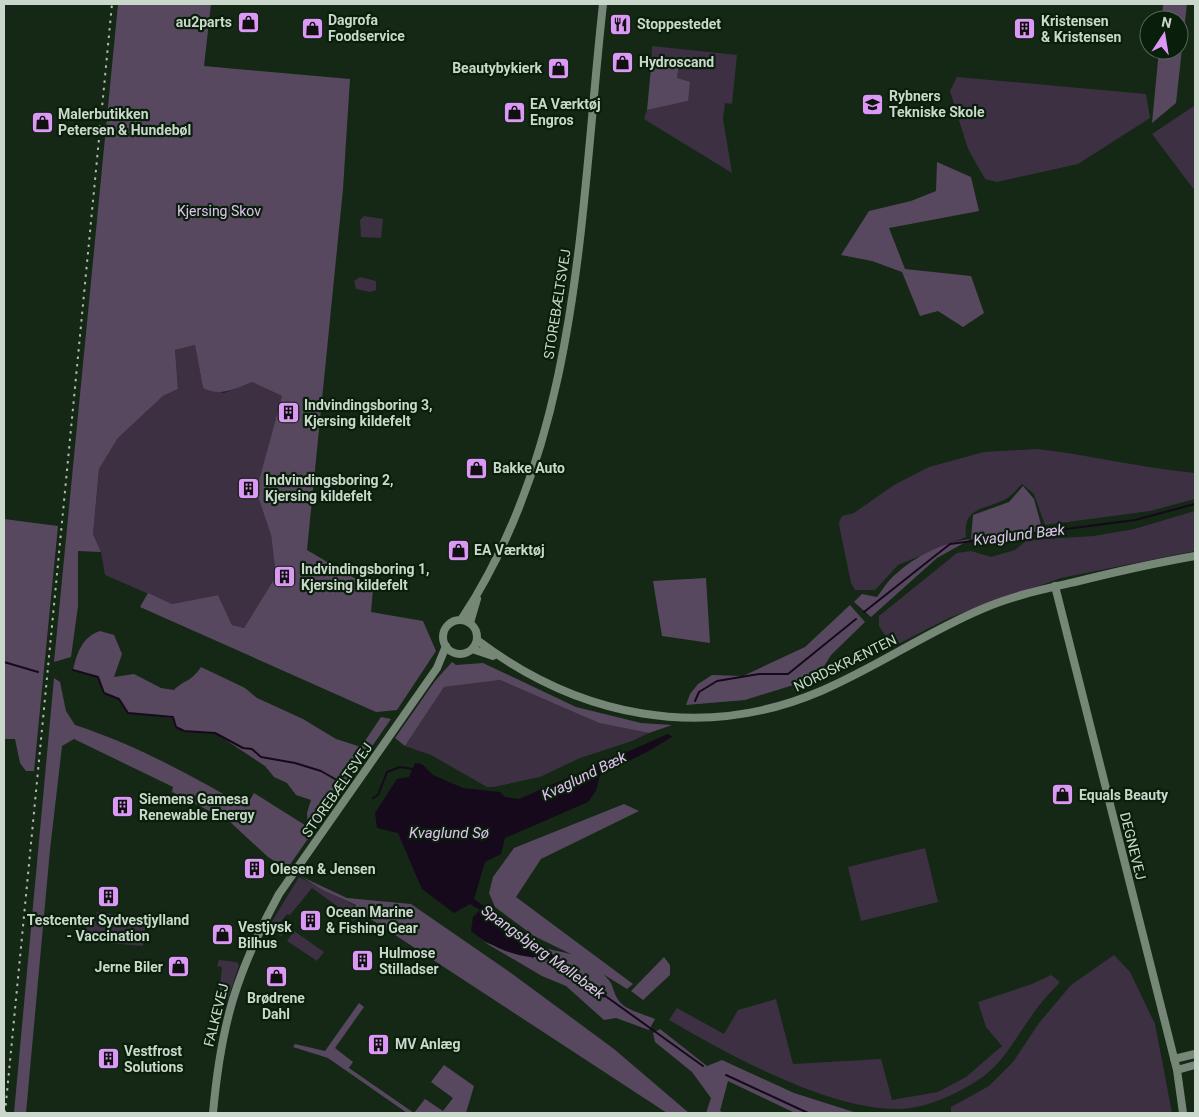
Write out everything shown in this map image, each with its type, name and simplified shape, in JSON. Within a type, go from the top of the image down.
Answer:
[{"type":"street","name":"STOREBÆLTSVEJ","points":[[460,620],[477,595],[509,529],[530,476],[544,430],[564,346],[579,245],[603,4]]},
{"type":"street","name":"NORDSKRÆNTEN","points":[[472,649],[502,659],[566,692],[625,711],[682,718],[742,715],[800,700],[840,682],[982,609],[1055,586],[1195,556]]},
{"type":"street","name":"DEGNEVEJ","points":[[1055,586],[1177,1070],[1183,1113]]},
{"type":"street","name":"STOREBÆLTSVEJ","points":[[470,623],[477,595]]},
{"type":"street","points":[[460,620],[470,623],[476,631],[476,640],[472,649],[463,654],[454,653],[446,646],[444,631],[451,622],[460,620]]},
{"type":"street","name":"NORDSKRÆNTEN","points":[[476,640],[502,659]]},
{"type":"street","name":"STOREBÆLTSVEJ","points":[[261,928],[279,894],[437,668],[446,646]]},
{"type":"street","name":"STOREBÆLTSVEJ","points":[[437,668],[454,653]]},
{"type":"street","name":"FALKEVEJ","points":[[213,1113],[219,1052],[230,1004],[242,968],[261,928]]},
{"type":"street","points":[[1174,1059],[1195,1054]]},
{"type":"street","points":[[1177,1070],[1195,1066]]},
{"type":"shaded area","points":[[652,46],[737,55],[732,104],[725,103],[723,119],[732,173],[644,119],[647,110],[688,101],[677,78],[678,64],[651,68]]},
{"type":"shaded area","points":[[957,77],[1146,94],[1150,118],[1078,164],[997,182],[985,179],[968,149],[950,91]]},
{"type":"shaded area","points":[[1195,106],[1195,191],[1152,134]]},
{"type":"shaded area","points":[[364,216],[383,219],[381,238],[361,237],[360,220]]},
{"type":"shaded area","points":[[360,277],[376,281],[376,290],[370,292],[356,289],[354,281]]},
{"type":"shaded area","points":[[195,345],[203,388],[224,393],[252,382],[282,396],[256,491],[271,535],[276,576],[244,628],[232,625],[218,595],[172,604],[105,575],[101,552],[93,534],[99,469],[118,438],[163,396],[178,389],[175,350]]},
{"type":"shaded area","points":[[1037,449],[1195,473],[1195,499],[1150,511],[1045,525],[1034,494],[1022,484],[1007,499],[982,508],[971,515],[966,527],[966,537],[898,565],[875,590],[855,590],[851,583],[840,530],[839,522],[842,516],[854,513],[894,485],[929,467],[984,452]]},
{"type":"shaded area","points":[[1195,511],[1195,551],[1061,578],[949,618],[896,645],[890,643],[879,626],[879,616],[957,553],[971,551],[991,557],[1015,550],[1027,540],[1094,536],[1134,529]]},
{"type":"shaded area","points":[[500,680],[599,723],[649,733],[632,741],[580,758],[540,777],[493,787],[487,787],[431,755],[405,746],[444,687]]},
{"type":"shaded area","points":[[925,848],[938,902],[861,921],[848,867]]},
{"type":"shaded area","points":[[299,877],[356,906],[353,921],[337,906],[312,888],[290,915],[287,914],[277,927],[283,934],[281,936],[270,928],[271,923]]},
{"type":"shaded area","points":[[97,912],[119,915],[119,924],[125,924],[126,916],[146,920],[143,946],[84,941],[87,917],[96,918]]},
{"type":"shaded area","points":[[294,931],[324,952],[317,961],[287,941]]},
{"type":"shaded area","points":[[1114,955],[1130,972],[1155,1024],[1172,1113],[951,1113],[951,1107],[989,1086],[1013,1062],[1039,1023],[1071,985]]},
{"type":"shaded area","points":[[219,960],[237,962],[239,965],[228,999],[224,1001],[214,998],[214,996],[219,996],[222,967],[217,966]]},
{"type":"shaded area","points":[[1051,975],[1060,982],[1038,1008],[1004,1056],[991,1070],[955,1093],[922,1106],[911,1108],[872,1107],[843,1101],[812,1091],[750,1064],[669,1020],[677,1008],[724,1034],[738,1010],[776,999],[793,1064],[881,1059],[892,1100],[938,1092],[966,1077],[1002,1046],[986,1027],[978,1002],[1032,984]]},
{"type":"green space","name":"Kjersing Skov","points":[[118,4],[211,4],[204,66],[350,79],[343,189],[307,550],[373,589],[371,612],[423,621],[436,651],[397,710],[376,712],[140,607],[148,593],[172,604],[218,595],[232,625],[244,628],[276,576],[271,535],[256,491],[282,396],[252,382],[221,392],[209,391],[203,388],[195,345],[175,350],[178,389],[163,396],[118,438],[99,469],[93,534],[101,552],[78,551],[78,606],[71,657],[54,662]]},
{"type":"green space","points":[[1163,4],[1187,4],[1186,10],[1163,10]]},
{"type":"green space","points":[[1158,60],[1181,60],[1176,103],[1152,123]]},
{"type":"green space","points":[[679,64],[677,78],[690,82],[688,101],[647,110],[651,68]]},
{"type":"green space","points":[[937,162],[971,177],[979,211],[889,228],[905,269],[971,276],[984,313],[963,327],[938,311],[920,316],[902,272],[872,261],[841,255],[869,211],[911,201],[936,191]]},
{"type":"green space","points":[[1023,486],[1034,499],[1043,532],[971,539],[973,515],[1009,502]]},
{"type":"green space","points":[[4,519],[58,526],[34,771],[26,771],[20,763],[15,739],[4,739]]},
{"type":"green space","points":[[971,539],[937,558],[871,617],[854,602],[862,594],[877,597],[894,575],[922,555],[941,546]]},
{"type":"green space","points":[[706,578],[710,643],[662,636],[653,581]]},
{"type":"green space","points":[[850,605],[865,622],[831,655],[821,671],[803,682],[745,700],[686,705],[690,694],[698,684],[712,675],[743,676],[805,647]]},
{"type":"green space","points":[[100,631],[114,635],[122,654],[114,677],[134,674],[161,688],[174,690],[194,676],[201,667],[245,688],[257,698],[303,719],[336,739],[361,747],[381,717],[391,719],[287,869],[268,857],[229,821],[172,792],[173,787],[74,739],[62,746],[50,850],[26,1113],[14,1113],[54,678],[60,682],[66,711],[75,725],[120,742],[163,762],[246,807],[254,793],[308,827],[307,813],[311,800],[296,795],[287,783],[274,777],[265,766],[215,733],[184,731],[176,727],[173,718],[128,713],[119,699],[104,693],[98,677],[73,670],[81,646],[89,637]]},
{"type":"green space","points":[[452,662],[456,665],[483,663],[576,707],[641,723],[672,725],[649,733],[599,723],[500,680],[444,687],[405,746],[395,738],[435,681]]},
{"type":"green space","points":[[624,804],[639,811],[541,859],[516,897],[633,984],[627,989],[603,974],[611,983],[617,998],[624,1006],[655,1019],[649,1030],[616,1018],[604,1020],[566,986],[542,976],[484,942],[533,958],[543,948],[571,954],[534,936],[495,907],[489,893],[493,877],[514,848]]},
{"type":"green space","points":[[300,876],[347,898],[411,904],[511,973],[614,1049],[689,1113],[667,1113],[366,916],[354,920],[356,905],[323,890]]},
{"type":"green space","points":[[664,957],[670,965],[670,975],[643,1000],[631,991]]},
{"type":"green space","points":[[359,1003],[364,1007],[335,1048],[353,1062],[349,1068],[414,1113],[407,1113],[328,1058],[293,1047],[295,1044],[325,1051]]},
{"type":"green space","points":[[660,1029],[707,1066],[722,1060],[794,1093],[857,1113],[795,1113],[728,1081],[720,1111],[725,1113],[706,1113],[711,1098],[692,1072],[655,1042],[653,1033]]},
{"type":"green space","points":[[444,1065],[474,1086],[466,1113],[414,1113],[425,1099],[443,1111],[453,1098],[431,1082]]},
{"type":"water","name":"Kvaglund Sø","points":[[668,734],[672,737],[649,751],[600,775],[596,791],[588,802],[505,838],[501,854],[485,862],[474,899],[607,993],[604,998],[543,956],[524,956],[505,951],[471,931],[473,917],[480,910],[470,904],[454,913],[422,889],[398,833],[377,828],[375,813],[397,779],[409,777],[415,763],[422,764],[433,775],[463,788],[500,792],[505,797],[519,799]]},
{"type":"waterway","name":"Kvaglund Bæk","points":[[864,612],[950,544],[1135,520],[1195,504]]},
{"type":"waterway","name":"Kvaglund Bæk","points":[[695,701],[699,692],[717,681],[759,674],[788,674],[856,619]]},
{"type":"waterway","name":"Spangsbjerg Møllebæk","points":[[4,662],[38,672]]},
{"type":"waterway","name":"Spangsbjerg Møllebæk","points":[[73,670],[98,677],[104,693],[119,699],[128,713],[173,717],[176,727],[184,731],[215,733],[243,748],[252,749],[261,757],[295,763],[321,771],[335,779]]},
{"type":"waterway","name":"Spangsbjerg Møllebæk","points":[[373,798],[378,795],[387,772],[400,767],[413,769]]},
{"type":"waterway","name":"Spangsbjerg Møllebæk","points":[[604,995],[703,1066]]},
{"type":"waterway","name":"Spangsbjerg Møllebæk","points":[[726,1075],[808,1113]]},
{"type":"railway","points":[[5,1113],[112,4]]},
{"type":"place","name":"au2parts","points":[[248,22]]},
{"type":"place","name":"Stoppestedet","points":[[621,24]]},
{"type":"place","name":"Dagrofa Foodservice","points":[[312,28]]},
{"type":"place","name":"Kristensen & Kristensen","points":[[1025,29]]},
{"type":"place","name":"Hydroscand","points":[[623,62]]},
{"type":"place","name":"Beautybykierk","points":[[558,68]]},
{"type":"place","name":"Rybners Tekniske Skole","points":[[873,104]]},
{"type":"place","name":"EA Værktøj Engros","points":[[514,112]]},
{"type":"place","name":"Malerbutikken Petersen & Hundebøl","points":[[42,122]]},
{"type":"place","name":"Indvindingsboring 3, Kjersing kildefelt","points":[[288,413]]},
{"type":"place","name":"Bakke Auto","points":[[477,468]]},
{"type":"place","name":"Indvindingsboring 2, Kjersing kildefelt","points":[[249,488]]},
{"type":"place","name":"EA Værktøj","points":[[458,550]]},
{"type":"place","name":"Indvindingsboring 1, Kjersing kildefelt","points":[[285,577]]},
{"type":"place","name":"Equals Beauty","points":[[1063,795]]},
{"type":"place","name":"Siemens Gamesa Renewable Energy","points":[[123,807]]},
{"type":"place","name":"Olesen & Jensen","points":[[254,869]]},
{"type":"place","name":"Testcenter Sydvestjylland - Vaccination","points":[[108,897]]},
{"type":"place","name":"Ocean Marine & Fishing Gear","points":[[310,920]]},
{"type":"place","name":"Vestjysk Bilhus","points":[[222,935]]},
{"type":"place","name":"Hulmose Stilladser","points":[[363,961]]},
{"type":"place","name":"Jerne Biler","points":[[179,967]]},
{"type":"place","name":"Brødrene Dahl","points":[[276,976]]},
{"type":"place","name":"MV Anlæg","points":[[379,1044]]},
{"type":"place","name":"Vestfrost Solutions","points":[[108,1059]]}]
